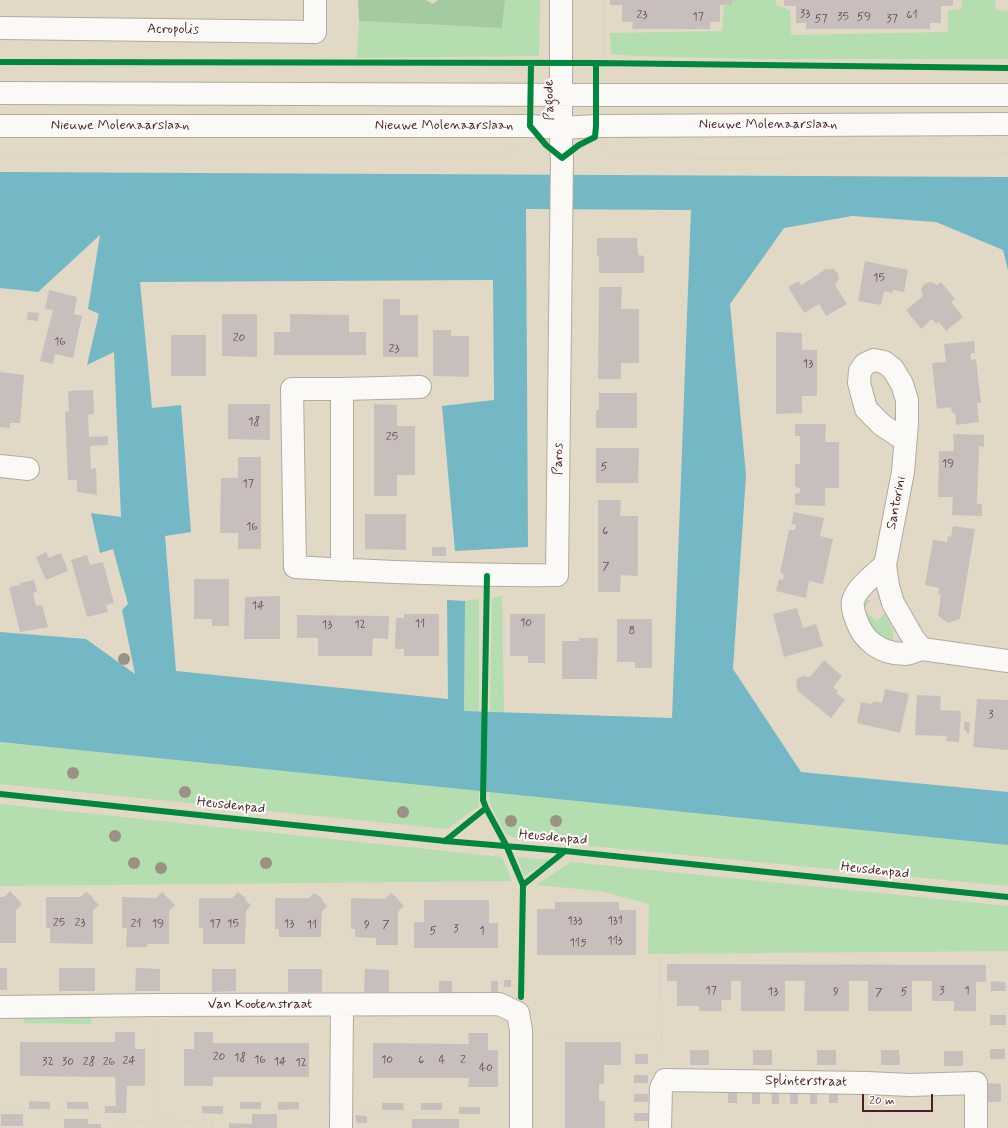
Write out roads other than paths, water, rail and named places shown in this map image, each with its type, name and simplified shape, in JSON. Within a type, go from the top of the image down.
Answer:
[{"type":"street","name":"Acropolis","points":[[0,28],[315,32],[315,0]]},
{"type":"street","name":"Pagode","points":[[561,0],[562,142]]},
{"type":"street","points":[[0,92],[1008,95]]},
{"type":"street","name":"Nieuwe Molenaarslaan","points":[[0,126],[530,126],[562,142],[596,126],[1008,124]]},
{"type":"street","name":"Paros","points":[[420,387],[292,389],[295,567],[487,576],[557,575],[562,142]]},
{"type":"street","points":[[342,389],[342,570]]},
{"type":"street","name":"Santorini","points":[[906,440],[903,472],[885,565],[888,586],[893,603],[913,638],[922,649]]},
{"type":"street","points":[[0,466],[28,469]]},
{"type":"street","points":[[885,565],[868,580],[857,593],[853,602],[854,613],[858,624],[873,646],[886,651],[905,654],[922,649],[1000,661]]},
{"type":"street","name":"Van Kootenstraat","points":[[0,1007],[499,1004],[518,1012],[521,1037],[521,1128]]},
{"type":"street","points":[[341,1120],[342,1005]]},
{"type":"street","name":"Splinterstraat","points":[[660,1128],[661,1088],[665,1080],[910,1085],[976,1083],[976,1128]]},
{"type":"water","points":[[0,172],[1008,177],[1008,270],[1003,250],[936,222],[852,216],[784,228],[730,304],[746,475],[733,669],[801,772],[1008,792],[1008,845],[0,742],[0,632],[86,639],[135,674],[122,610],[128,604],[113,549],[100,553],[91,513],[121,517],[114,352],[87,365],[99,314],[88,309],[100,235],[38,292],[0,288]],"holes":[[[526,209],[691,210],[672,718],[464,711],[465,601],[447,600],[448,699],[176,671],[165,536],[191,532],[181,405],[152,408],[140,282],[493,280],[494,400],[442,406],[455,551],[528,547]]]}]
